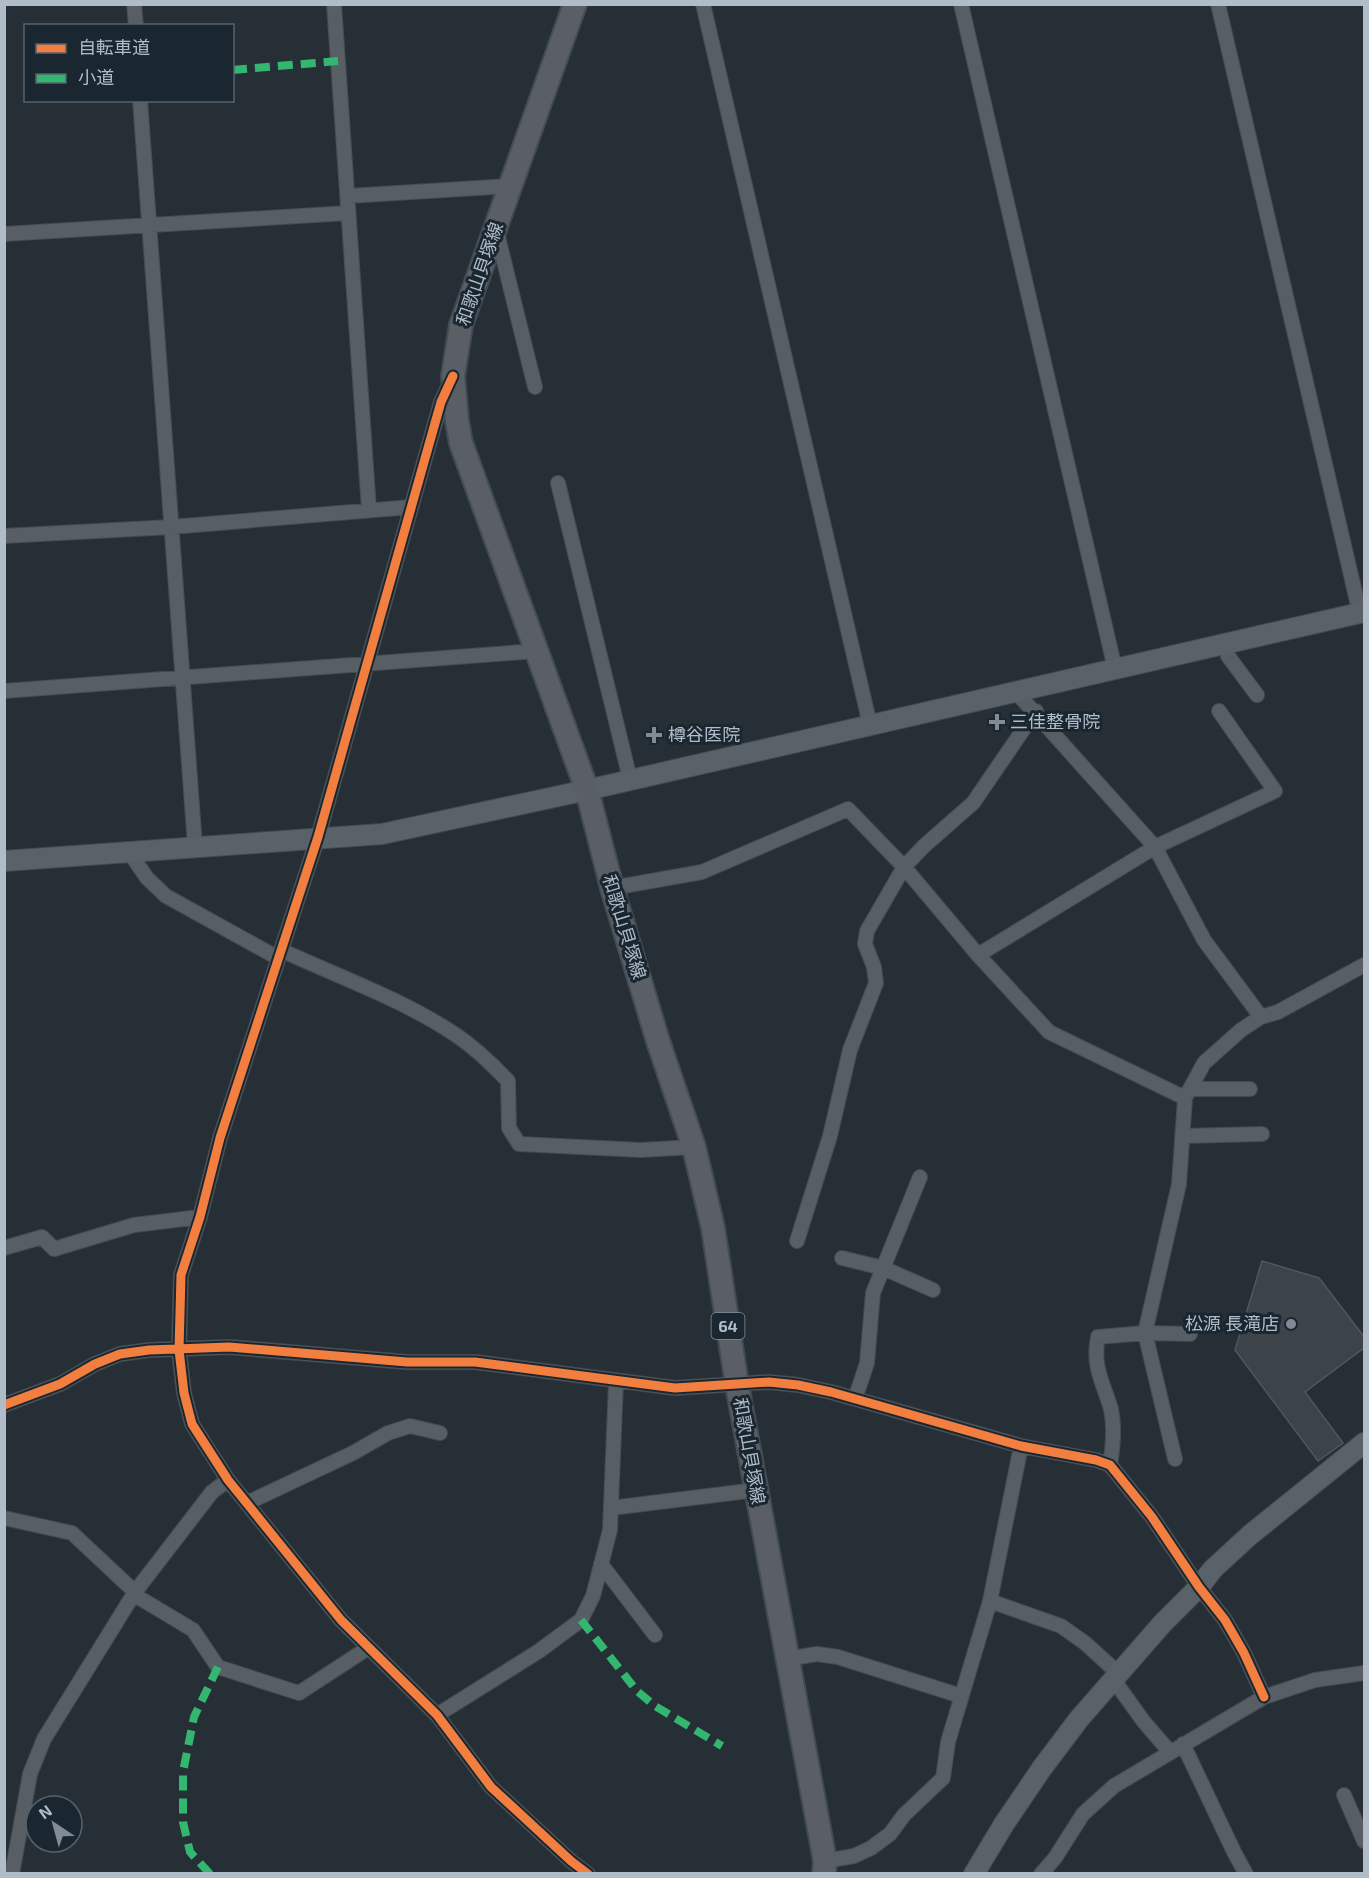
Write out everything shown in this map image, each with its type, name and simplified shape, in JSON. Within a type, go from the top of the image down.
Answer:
[{"type":"main road","name":"和歌山貝塚線","points":[[574,4],[461,326],[453,376],[457,421],[461,443],[586,790],[612,888],[658,1041],[694,1147],[713,1228],[737,1385],[824,1867]]},
{"type":"street","points":[[134,4],[136,24]]},
{"type":"street","points":[[334,4],[369,510]]},
{"type":"street","points":[[703,4],[870,725]]},
{"type":"street","points":[[961,4],[1114,669]]},
{"type":"street","points":[[4,861],[382,834],[586,790],[1362,613],[1218,4]]},
{"type":"street","points":[[140,102],[195,846]]},
{"type":"street","points":[[348,196],[511,186]]},
{"type":"street","points":[[4,234],[348,213]]},
{"type":"street","points":[[496,228],[535,387]]},
{"type":"street","points":[[453,376],[441,402],[318,837],[220,1138],[200,1217],[182,1275],[179,1350],[184,1393],[192,1424],[228,1480],[341,1620],[437,1715],[491,1787],[569,1867],[588,1874]]},
{"type":"street","points":[[558,483],[630,779]]},
{"type":"street","points":[[4,536],[171,527],[411,507]]},
{"type":"street","points":[[1226,644],[1228,656],[1257,695]]},
{"type":"street","points":[[4,691],[536,651]]},
{"type":"street","points":[[1016,692],[1036,711],[1155,847],[1204,940],[1260,1017]]},
{"type":"street","points":[[797,1241],[830,1136],[850,1050],[876,983],[874,967],[865,944],[867,931],[904,867],[973,803],[1036,711]]},
{"type":"street","points":[[978,955],[1155,847],[1275,791],[1219,711]]},
{"type":"street","points":[[612,888],[702,872],[848,809],[904,867],[978,955],[1049,1032],[1187,1094],[1250,1089]]},
{"type":"street","points":[[129,852],[147,878],[166,896],[280,954],[428,1017],[465,1042],[508,1081],[509,1128],[519,1144],[641,1150],[694,1147]]},
{"type":"street","points":[[1175,1459],[1145,1333],[1179,1184],[1187,1094],[1204,1063],[1241,1030],[1260,1017],[1278,1012],[1365,965]]},
{"type":"street","points":[[1182,1136],[1262,1134]]},
{"type":"street","points":[[855,1399],[867,1363],[873,1293],[920,1177]]},
{"type":"street","points":[[4,1248],[42,1237],[54,1249],[134,1225],[200,1217]]},
{"type":"street","points":[[842,1258],[883,1268],[933,1290]]},
{"type":"street","points":[[1110,1465],[1114,1441],[1111,1410],[1103,1391],[1095,1354],[1098,1337],[1145,1333],[1190,1334]]},
{"type":"street","points":[[4,1405],[60,1384],[95,1364],[120,1354],[149,1350],[229,1347],[407,1362],[475,1362],[675,1388],[769,1383],[798,1385],[1021,1446],[1110,1465],[1152,1517],[1199,1587],[1225,1620],[1244,1653],[1264,1697]]},
{"type":"street","points":[[437,1715],[539,1651],[580,1620],[593,1596],[610,1530],[616,1382]]},
{"type":"street","points":[[247,1503],[353,1453],[388,1432],[410,1426],[440,1433]]},
{"type":"street","points":[[974,1874],[1042,1768],[1116,1676],[1162,1624],[1199,1587],[1213,1569],[1250,1535],[1365,1443]]},
{"type":"street","points":[[824,1867],[871,1848],[890,1834],[904,1815],[943,1778],[948,1742],[990,1601],[1021,1446]]},
{"type":"street","points":[[12,1874],[30,1774],[44,1739],[134,1593],[213,1492],[228,1480]]},
{"type":"street","points":[[611,1508],[756,1490]]},
{"type":"street","points":[[4,1518],[72,1533],[134,1593],[193,1630],[218,1667],[299,1693],[368,1648]]},
{"type":"street","points":[[601,1564],[655,1635]]},
{"type":"street","points":[[990,1601],[1061,1626],[1085,1643],[1116,1676],[1144,1722],[1170,1752]]},
{"type":"street","points":[[787,1659],[817,1654],[838,1657],[961,1696]]},
{"type":"street","points":[[1041,1874],[1055,1858],[1083,1814],[1114,1786],[1264,1697],[1315,1680],[1365,1673]]},
{"type":"street","points":[[1183,1744],[1246,1874]]},
{"type":"street","points":[[1344,1795],[1365,1841]]},
{"type":"building","points":[[1262,1261],[1319,1278],[1365,1338],[1365,1347],[1305,1392],[1343,1443],[1318,1461],[1235,1350]]},
{"type":"marked path","points":[[234,70],[338,61]]},
{"type":"marked path","points":[[581,1620],[637,1691],[655,1706],[722,1746]]},
{"type":"marked path","points":[[210,1874],[190,1852],[183,1822],[183,1772],[194,1717],[218,1667]]},
{"type":"cycle path","points":[[453,376],[441,402],[318,837],[220,1138],[200,1217],[181,1275],[179,1350],[184,1393],[192,1424],[228,1480],[341,1620],[437,1715],[491,1787],[588,1874]]},
{"type":"cycle path","points":[[4,1405],[60,1384],[95,1364],[120,1354],[149,1350],[229,1347],[407,1362],[475,1362],[675,1388],[769,1382],[831,1392],[1021,1446],[1096,1460],[1110,1465],[1152,1517],[1199,1587],[1225,1620],[1244,1653],[1264,1697]]},
{"type":"place","name":"三佳整骨院","points":[[997,722]]},
{"type":"place","name":"樽谷医院","points":[[654,735]]},
{"type":"place","name":"松源 長滝店","points":[[1291,1324]]}]
